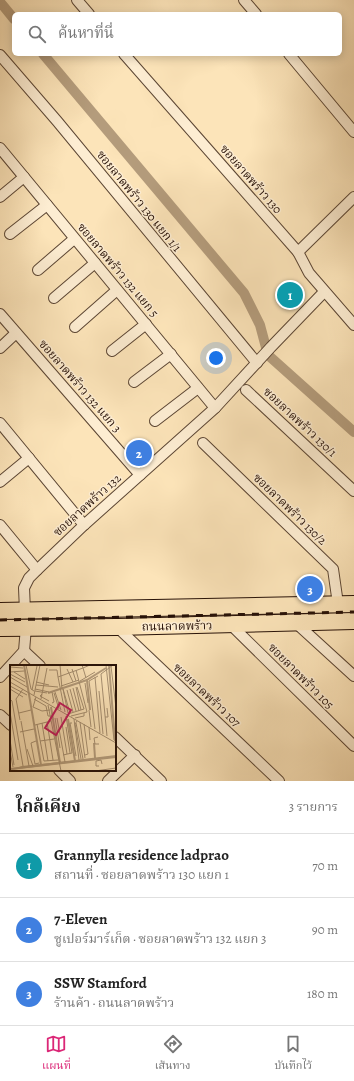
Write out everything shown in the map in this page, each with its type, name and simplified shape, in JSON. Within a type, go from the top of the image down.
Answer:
[{"type":"main road","name":"ถนนลาดพร้าว","points":[[0,611],[346,604]]},
{"type":"main road","points":[[296,605],[296,623]]},
{"type":"main road","points":[[317,605],[318,622]]},
{"type":"main road","name":"ถนนลาดพร้าว","points":[[0,628],[117,627],[354,621]]},
{"type":"street","points":[[77,0],[87,12]]},
{"type":"street","points":[[244,0],[254,12]]},
{"type":"street","name":"ซอยลาดพร้าว 130 แยก 1/1","points":[[0,55],[259,360]]},
{"type":"street","name":"ซอยลาดพร้าว 130","points":[[126,56],[298,252],[309,274],[354,325]]},
{"type":"street","points":[[291,56],[354,132]]},
{"type":"street","name":"ซอยลาดพร้าว 132 แยก 5","points":[[0,148],[215,408]]},
{"type":"street","points":[[0,197],[24,177]]},
{"type":"street","points":[[298,252],[354,197]]},
{"type":"street","points":[[10,234],[46,205]]},
{"type":"street","points":[[38,270],[74,239]]},
{"type":"street","points":[[54,298],[95,263]]},
{"type":"street","points":[[75,327],[118,290]]},
{"type":"street","name":"ซอยลาดพร้าว 132","points":[[25,610],[24,588],[37,570],[84,525],[215,408],[324,292]]},
{"type":"street","name":"ซอยลาดพร้าว 132 แยก 3","points":[[0,314],[140,475]]},
{"type":"street","points":[[112,350],[146,324]]},
{"type":"street","points":[[0,348],[16,333]]},
{"type":"street","points":[[134,382],[171,354]]},
{"type":"street","points":[[154,421],[198,388]]},
{"type":"street","name":"ซอยลาดพร้าว 130/1","points":[[246,390],[354,491]]},
{"type":"street","points":[[0,423],[84,525]]},
{"type":"street","name":"ซอยลาดพร้าว 130/2","points":[[203,443],[333,569],[346,604]]},
{"type":"street","points":[[0,482],[29,458]]},
{"type":"street","points":[[0,525],[37,570]]},
{"type":"street","points":[[296,623],[354,676]]},
{"type":"street","name":"ซอยลาดพร้าว 105","points":[[230,624],[354,746]]},
{"type":"street","points":[[11,665],[24,651],[26,627]]},
{"type":"street","name":"ซอยลาดพร้าว 107","points":[[117,627],[279,781]]},
{"type":"street","points":[[24,651],[39,665]]},
{"type":"street","points":[[0,677],[10,666]]},
{"type":"street","points":[[0,715],[10,724]]},
{"type":"street","points":[[116,738],[161,781]]},
{"type":"street","points":[[108,781],[135,755]]},
{"type":"street","points":[[59,771],[70,781]]},
{"type":"waterway","points":[[0,2],[12,17]]},
{"type":"waterway","points":[[45,56],[244,293],[260,325],[268,355],[354,432]]},
{"type":"railway","points":[[0,620],[354,612]]},
{"type":"place","name":"Grannylla residence ladprao","points":[[290,295]]},
{"type":"place","name":"7-Eleven","points":[[139,453]]},
{"type":"place","name":"SSW Stamford","points":[[310,589]]}]
